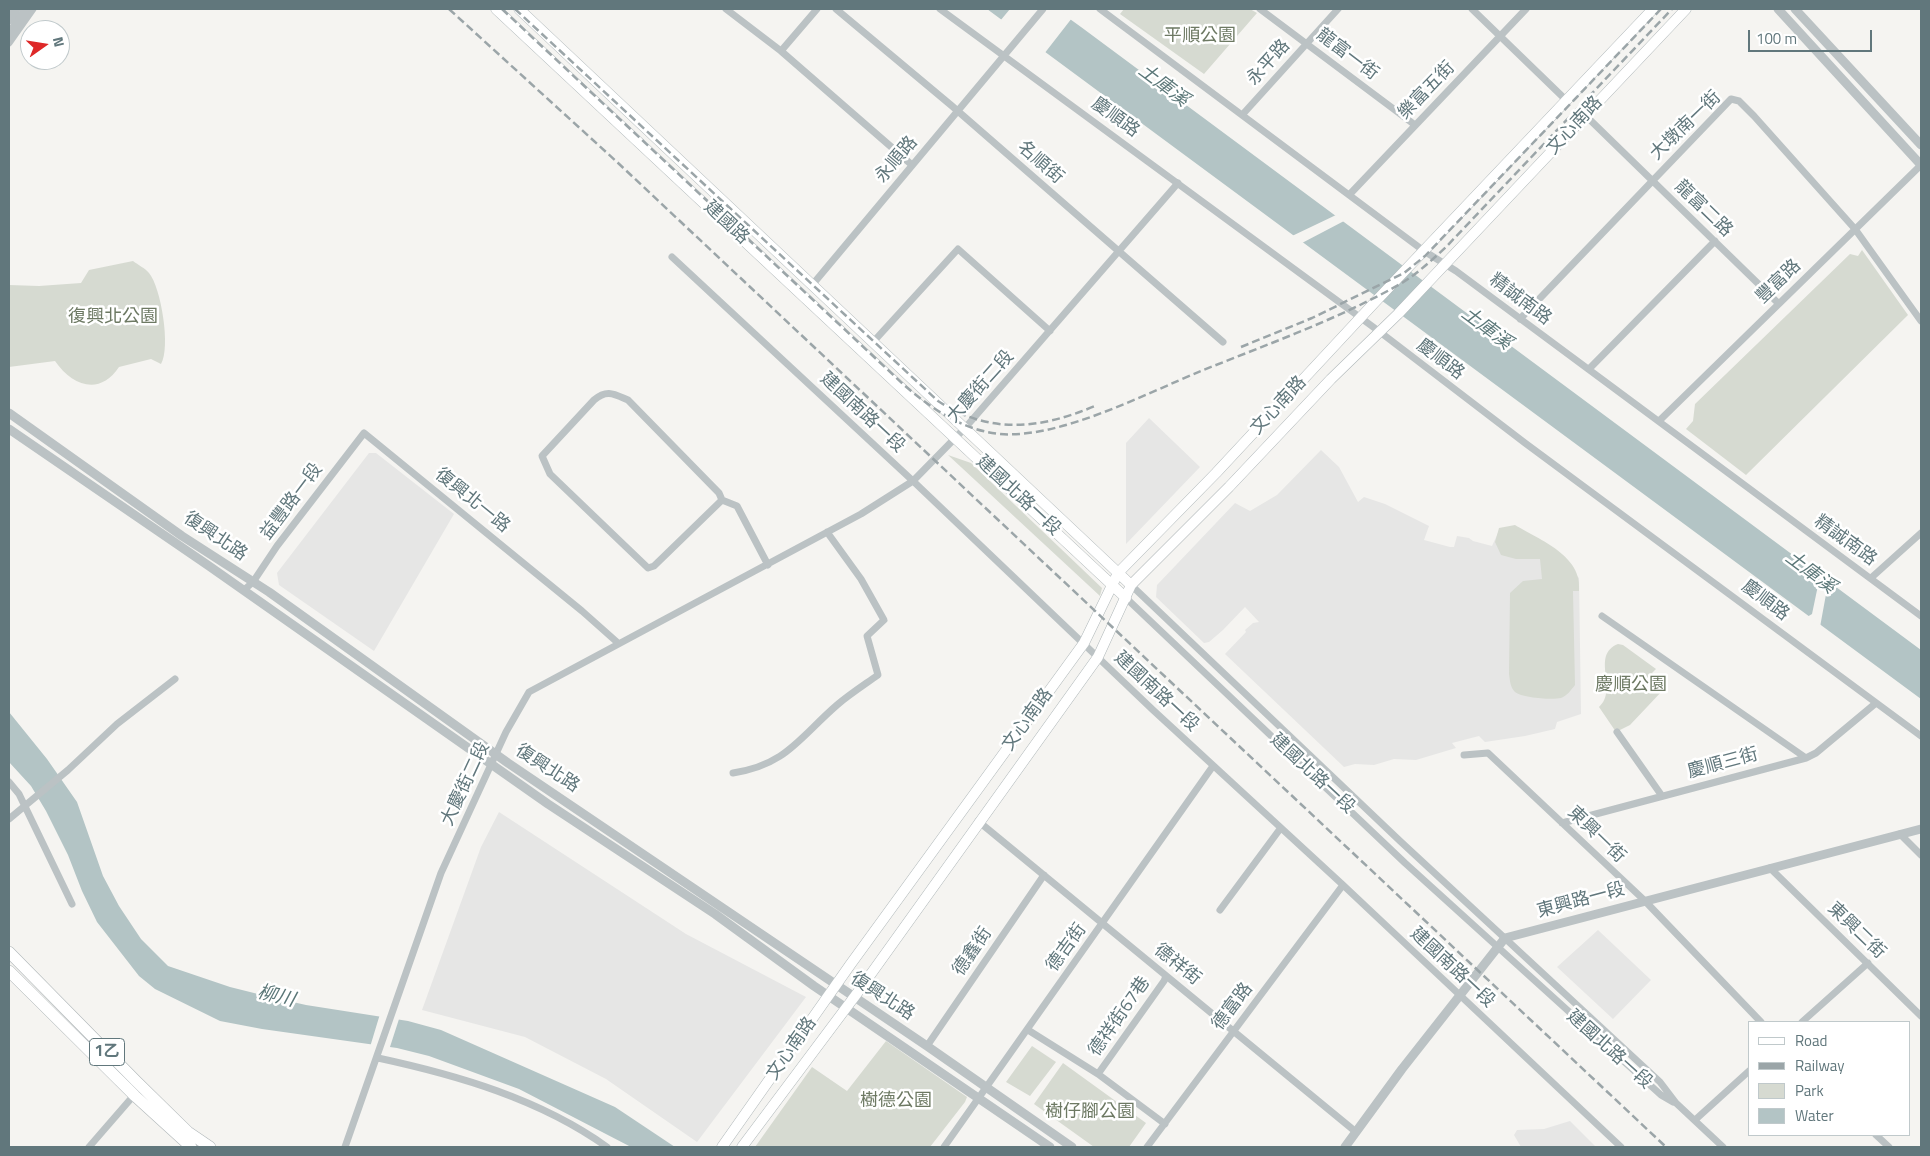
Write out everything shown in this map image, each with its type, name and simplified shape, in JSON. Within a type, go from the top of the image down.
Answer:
[{"type":"main road","name":"建國路","points":[[496,9],[955,438]]},
{"type":"main road","name":"建國路","points":[[519,9],[965,428]]},
{"type":"main road","name":"文心南路","points":[[722,1147],[1084,643],[1118,573],[1216,474],[1653,9]]},
{"type":"main road","name":"文心南路","points":[[742,1147],[853,997],[1098,657],[1131,585],[1229,487],[1331,379],[1444,266],[1686,9]]},
{"type":"main road","name":"建國北路一段","points":[[965,428],[1131,585]]},
{"type":"main road","name":"建國北路一段","points":[[955,438],[1126,598]]},
{"type":"main road","name":"1乙","points":[[9,952],[188,1132],[210,1147]]},
{"type":"main road","name":"1乙","points":[[9,971],[135,1096],[191,1147]]},
{"type":"street","points":[[9,20],[16,9]]},
{"type":"street","points":[[10,37],[25,9]]},
{"type":"street","points":[[10,37],[33,9]]},
{"type":"street","points":[[726,9],[781,51],[912,166]]},
{"type":"street","points":[[781,51],[816,9]]},
{"type":"street","name":"名順街","points":[[836,9],[952,106],[1223,342]]},
{"type":"street","name":"慶順路","points":[[940,9],[1362,318],[1525,443],[1921,736]]},
{"type":"street","name":"永順路","points":[[813,284],[1043,9]]},
{"type":"street","name":"精誠南路","points":[[1100,9],[1444,266],[1456,271],[1921,616]]},
{"type":"street","name":"龍富一街","points":[[1260,9],[1415,125]]},
{"type":"street","name":"永平路","points":[[1242,114],[1338,9]]},
{"type":"street","points":[[1472,9],[1566,100]]},
{"type":"street","name":"樂富五街","points":[[1350,194],[1526,9]]},
{"type":"street","points":[[1778,9],[1921,165]]},
{"type":"street","points":[[1795,9],[1803,13],[1921,145]]},
{"type":"street","name":"大墩南一街","points":[[1520,319],[1731,99],[1739,101],[1855,229],[1921,322]]},
{"type":"street","name":"龍富二路","points":[[1586,116],[1778,303]]},
{"type":"street","name":"豐富路","points":[[1659,421],[1921,165]]},
{"type":"street","name":"大慶街二段","points":[[345,1147],[378,1056],[409,960],[441,874],[510,725],[529,692],[618,643],[768,565],[884,501],[912,481],[965,428],[1178,183]]},
{"type":"street","points":[[1588,369],[1715,241]]},
{"type":"street","points":[[874,341],[958,249],[1050,331]]},
{"type":"street","name":"建國南路一段","points":[[672,257],[1620,1147]]},
{"type":"street","points":[[722,500],[654,566],[648,568],[550,474],[542,456],[601,394],[611,392],[628,400],[719,493],[722,500],[737,506],[768,565]]},
{"type":"street","name":"復興北路","points":[[9,413],[182,536],[253,582],[497,755],[927,1046],[1072,1147]]},
{"type":"street","name":"復興北路","points":[[9,429],[244,590],[548,804],[715,914],[829,996],[1050,1147]]},
{"type":"street","name":"益豐路一段","points":[[244,590],[253,582],[277,546],[364,433]]},
{"type":"street","name":"復興北一路","points":[[364,433],[561,593],[618,643]]},
{"type":"street","points":[[733,774],[755,770],[779,759],[812,731],[837,706],[878,675],[867,636],[884,620],[861,579],[827,532]]},
{"type":"street","points":[[1871,578],[1921,533]]},
{"type":"street","name":"建國北路一段","points":[[1131,585],[1660,1082],[1676,1103],[1723,1147]]},
{"type":"street","name":"建國北路一段","points":[[1126,598],[1498,948],[1660,1095],[1676,1103]]},
{"type":"street","points":[[1602,616],[1806,758]]},
{"type":"street","points":[[9,819],[68,770],[117,724],[175,679]]},
{"type":"street","name":"慶順三街","points":[[1562,823],[1806,758],[1816,753],[1876,703]]},
{"type":"street","points":[[1617,732],[1662,796]]},
{"type":"street","name":"東興一街","points":[[1464,755],[1488,753],[1644,900],[1761,1021]]},
{"type":"street","name":"德吉街","points":[[944,1147],[1104,924],[1213,766]]},
{"type":"street","points":[[9,782],[19,794],[72,904]]},
{"type":"street","name":"德祥街","points":[[978,821],[1356,1132]]},
{"type":"street","name":"東興路一段","points":[[1505,938],[1921,828]]},
{"type":"street","points":[[1220,910],[1280,829]]},
{"type":"street","points":[[1900,834],[1921,855]]},
{"type":"street","name":"東興二街","points":[[1770,868],[1921,1016]]},
{"type":"street","name":"德鑫街","points":[[927,1046],[1044,875]]},
{"type":"street","name":"德富路","points":[[1147,1147],[1343,885]]},
{"type":"street","points":[[1345,1147],[1505,938]]},
{"type":"street","points":[[1803,1021],[1868,963]]},
{"type":"street","name":"德祥街67巷","points":[[1098,1074],[1166,976]]},
{"type":"street","points":[[1028,1030],[1098,1074],[1165,1124]]},
{"type":"street","points":[[378,1056],[431,1070],[510,1096],[563,1122],[607,1147]]},
{"type":"street","points":[[1695,1120],[1748,1072]]},
{"type":"street","points":[[90,1147],[135,1096],[136,1081]]},
{"type":"street","points":[[1877,1136],[1889,1147]]},
{"type":"shaded area","points":[[1149,418],[1200,467],[1126,544],[1126,443]]},
{"type":"shaded area","points":[[1321,450],[1339,467],[1358,502],[1364,497],[1385,504],[1429,526],[1424,540],[1454,547],[1457,536],[1492,546],[1498,533],[1563,561],[1579,578],[1581,714],[1557,722],[1555,729],[1525,736],[1485,742],[1479,736],[1452,743],[1456,748],[1416,760],[1394,759],[1374,765],[1355,764],[1344,767],[1225,654],[1246,632],[1245,630],[1253,623],[1259,622],[1245,607],[1223,630],[1209,642],[1204,643],[1156,597],[1157,585],[1235,503],[1250,511],[1277,495]]},
{"type":"shaded area","points":[[369,453],[376,453],[454,514],[374,651],[279,585],[277,573]]},
{"type":"shaded area","points":[[499,812],[686,934],[806,997],[697,1142],[606,1079],[525,1037],[422,1010],[481,847]]},
{"type":"shaded area","points":[[1598,930],[1651,980],[1613,1019],[1557,967]]},
{"type":"shaded area","points":[[1570,1121],[1596,1147],[1521,1147],[1514,1135],[1517,1130],[1544,1129]]},
{"type":"green space","name":"平順公園","points":[[1124,9],[1250,9],[1257,13],[1204,74],[1120,14]]},
{"type":"green space","points":[[1862,250],[1908,315],[1746,475],[1686,429],[1693,421],[1695,404],[1850,254],[1858,256]]},
{"type":"green space","name":"復興北公園","points":[[133,261],[149,273],[161,304],[165,345],[161,364],[151,359],[119,367],[103,382],[95,384],[78,382],[62,370],[55,361],[9,367],[9,285],[39,286],[81,283],[89,270]]},
{"type":"green space","points":[[948,455],[971,463],[1102,588],[1100,596]]},
{"type":"green space","points":[[1515,525],[1558,550],[1574,568],[1578,579],[1579,591],[1573,591],[1575,685],[1561,698],[1544,699],[1524,696],[1515,692],[1510,683],[1510,593],[1523,581],[1542,579],[1540,559],[1516,559],[1501,555],[1495,542],[1499,528]]},
{"type":"green space","name":"慶順公園","points":[[1618,644],[1623,645],[1656,669],[1652,673],[1661,678],[1664,689],[1630,725],[1616,732],[1599,707],[1604,700],[1606,692],[1606,656],[1610,649]]},
{"type":"green space","name":"樹德公園","points":[[886,1041],[967,1097],[930,1147],[755,1147],[812,1067],[847,1091]]},
{"type":"green space","points":[[1032,1046],[1056,1062],[1030,1096],[1006,1082]]},
{"type":"green space","name":"樹仔腳公園","points":[[1063,1063],[1146,1123],[1129,1147],[1094,1147],[1034,1104]]},
{"type":"water","name":"土庫溪","points":[[987,9],[1056,9],[1081,27],[1921,650],[1921,699]]},
{"type":"water","points":[[9,712],[47,759],[77,802],[103,876],[119,906],[141,939],[168,966],[230,987],[266,996],[306,1005],[408,1021],[441,1030],[615,1107],[675,1147],[631,1147],[519,1089],[429,1056],[397,1048],[262,1029],[220,1021],[155,989],[139,976],[97,922],[68,855],[46,811],[31,786],[9,762]]},
{"type":"pier","points":[[1010,9],[1060,9],[1072,18],[1044,54],[1000,21]]},
{"type":"pier","points":[[1336,215],[1344,221],[1302,243],[1292,236]]},
{"type":"pier","points":[[1821,571],[1829,578],[1820,627],[1807,617],[1812,614]]},
{"type":"pier","points":[[380,1014],[399,1019],[389,1050],[370,1047]]},
{"type":"railway","points":[[449,9],[617,162],[1666,1147]]},
{"type":"railway","points":[[502,9],[904,385],[948,417],[973,428],[1000,434],[1023,434],[1048,429],[1102,413],[1328,320],[1402,283],[1446,247],[1672,9]]},
{"type":"railway","points":[[515,9],[938,401],[957,412],[977,419],[996,424],[1015,425],[1055,420],[1095,406]]},
{"type":"railway","points":[[1241,347],[1312,318],[1404,273],[1425,256],[1661,9]]},
{"type":"water label","name":"柳川","points":[[276,997]]}]
